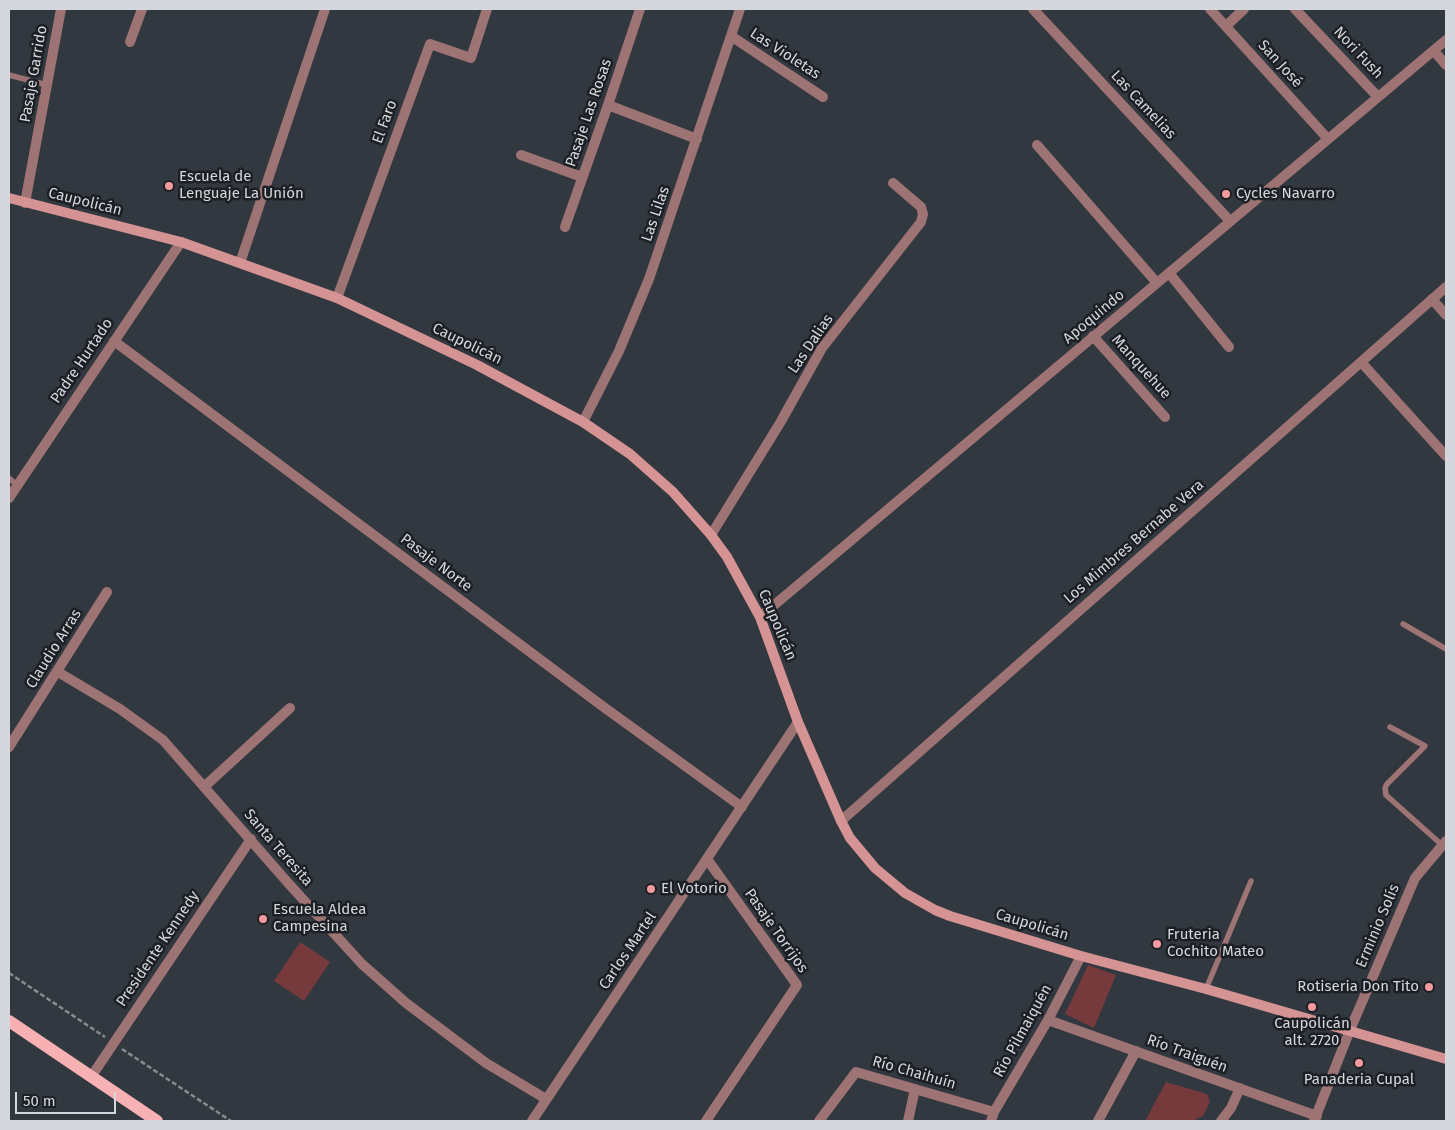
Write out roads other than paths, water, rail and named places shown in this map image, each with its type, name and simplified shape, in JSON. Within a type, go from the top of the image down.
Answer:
[{"type":"main road","points":[[9,1021],[157,1121]]},
{"type":"street","name":"Pasaje Garrido","points":[[25,203],[61,9]]},
{"type":"street","points":[[130,42],[142,9]]},
{"type":"street","points":[[240,263],[325,9]]},
{"type":"street","name":"El Faro","points":[[337,298],[430,44],[471,58],[488,9]]},
{"type":"street","name":"Pasaje Las Rosas","points":[[565,227],[640,9]]},
{"type":"street","name":"Las Lilas","points":[[583,422],[602,387],[635,315],[662,243],[740,9]]},
{"type":"street","name":"Las Camelias","points":[[1033,9],[1230,221]]},
{"type":"street","name":"San José","points":[[1210,9],[1328,139]]},
{"type":"street","points":[[1226,26],[1244,9]]},
{"type":"street","name":"Nori Fush","points":[[1295,9],[1378,97]]},
{"type":"street","name":"Las Violetas","points":[[731,36],[823,97]]},
{"type":"street","name":"Apoquindo","points":[[760,617],[1446,40]]},
{"type":"street","points":[[1434,51],[1446,64]]},
{"type":"street","points":[[608,106],[697,139]]},
{"type":"street","points":[[1037,145],[1157,283]]},
{"type":"street","points":[[521,155],[582,177]]},
{"type":"street","name":"Las Dalias","points":[[711,535],[822,348],[921,222],[923,214],[921,207],[893,183]]},
{"type":"street","name":"Caupolicán","points":[[9,198],[181,242],[337,298],[477,365],[607,437],[652,472],[673,492],[711,535],[741,580],[760,617],[798,722],[841,821],[862,854],[875,868],[890,882],[920,902],[950,916],[1081,956],[1206,988],[1446,1059]]},
{"type":"street","name":"Padre Hurtado","points":[[9,498],[13,482],[114,341],[181,242]]},
{"type":"street","points":[[1169,273],[1229,346]]},
{"type":"street","name":"Los Mimbres Bernabe Vera","points":[[841,821],[1446,287]]},
{"type":"street","points":[[1432,299],[1446,315]]},
{"type":"street","name":"Manquehue","points":[[1094,336],[1165,417]]},
{"type":"street","name":"Pasaje Norte","points":[[114,341],[605,708],[742,807]]},
{"type":"street","points":[[1361,362],[1446,456]]},
{"type":"street","name":"Claudio Arras","points":[[9,747],[107,592]]},
{"type":"street","name":"Santa Teresita","points":[[58,672],[120,709],[163,740],[362,964],[391,990],[464,1048],[546,1099]]},
{"type":"street","points":[[204,787],[290,708]]},
{"type":"street","name":"Carlos Martel","points":[[532,1121],[798,722]]},
{"type":"street","name":"Presidente Kennedy","points":[[91,1076],[250,839]]},
{"type":"street","name":"Erminio Solís","points":[[1350,1030],[1415,878],[1444,843]]},
{"type":"street","name":"Pasaje Torrijos","points":[[706,1121],[797,985],[707,859]]},
{"type":"street","name":"Río Pilmaiquén","points":[[992,1116],[1048,1020],[1081,956]]},
{"type":"street","name":"Río Traiguén","points":[[1048,1020],[1240,1088],[1316,1119]]},
{"type":"street","points":[[1316,1119],[1350,1030]]},
{"type":"street","points":[[1098,1121],[1136,1051]]},
{"type":"street","name":"Río Chaihuín","points":[[819,1121],[856,1072],[915,1089],[992,1116]]},
{"type":"street","points":[[1221,1121],[1231,1108],[1240,1088]]},
{"type":"street","points":[[908,1121],[915,1089]]},
{"type":"lane","points":[[9,75],[47,85]]},
{"type":"lane","points":[[1403,624],[1446,649]]},
{"type":"lane","points":[[1390,727],[1425,746],[1387,784],[1385,788],[1386,795],[1444,843]]},
{"type":"lane","points":[[1206,988],[1251,881]]},
{"type":"place","name":"Escuela de Lenguaje La Unión","points":[[169,186]]},
{"type":"place","name":"Cycles Navarro","points":[[1226,194]]},
{"type":"place","name":"El Votorio","points":[[651,889]]},
{"type":"place","name":"Escuela Aldea Campesina","points":[[263,919]]},
{"type":"place","name":"Fruteria Cochito Mateo","points":[[1157,944]]},
{"type":"place","name":"Rotiseria Don Tito","points":[[1429,987]]},
{"type":"place","name":"Caupolicán alt. 2720","points":[[1312,1007]]},
{"type":"place","name":"Panaderia Cupal","points":[[1359,1063]]}]
